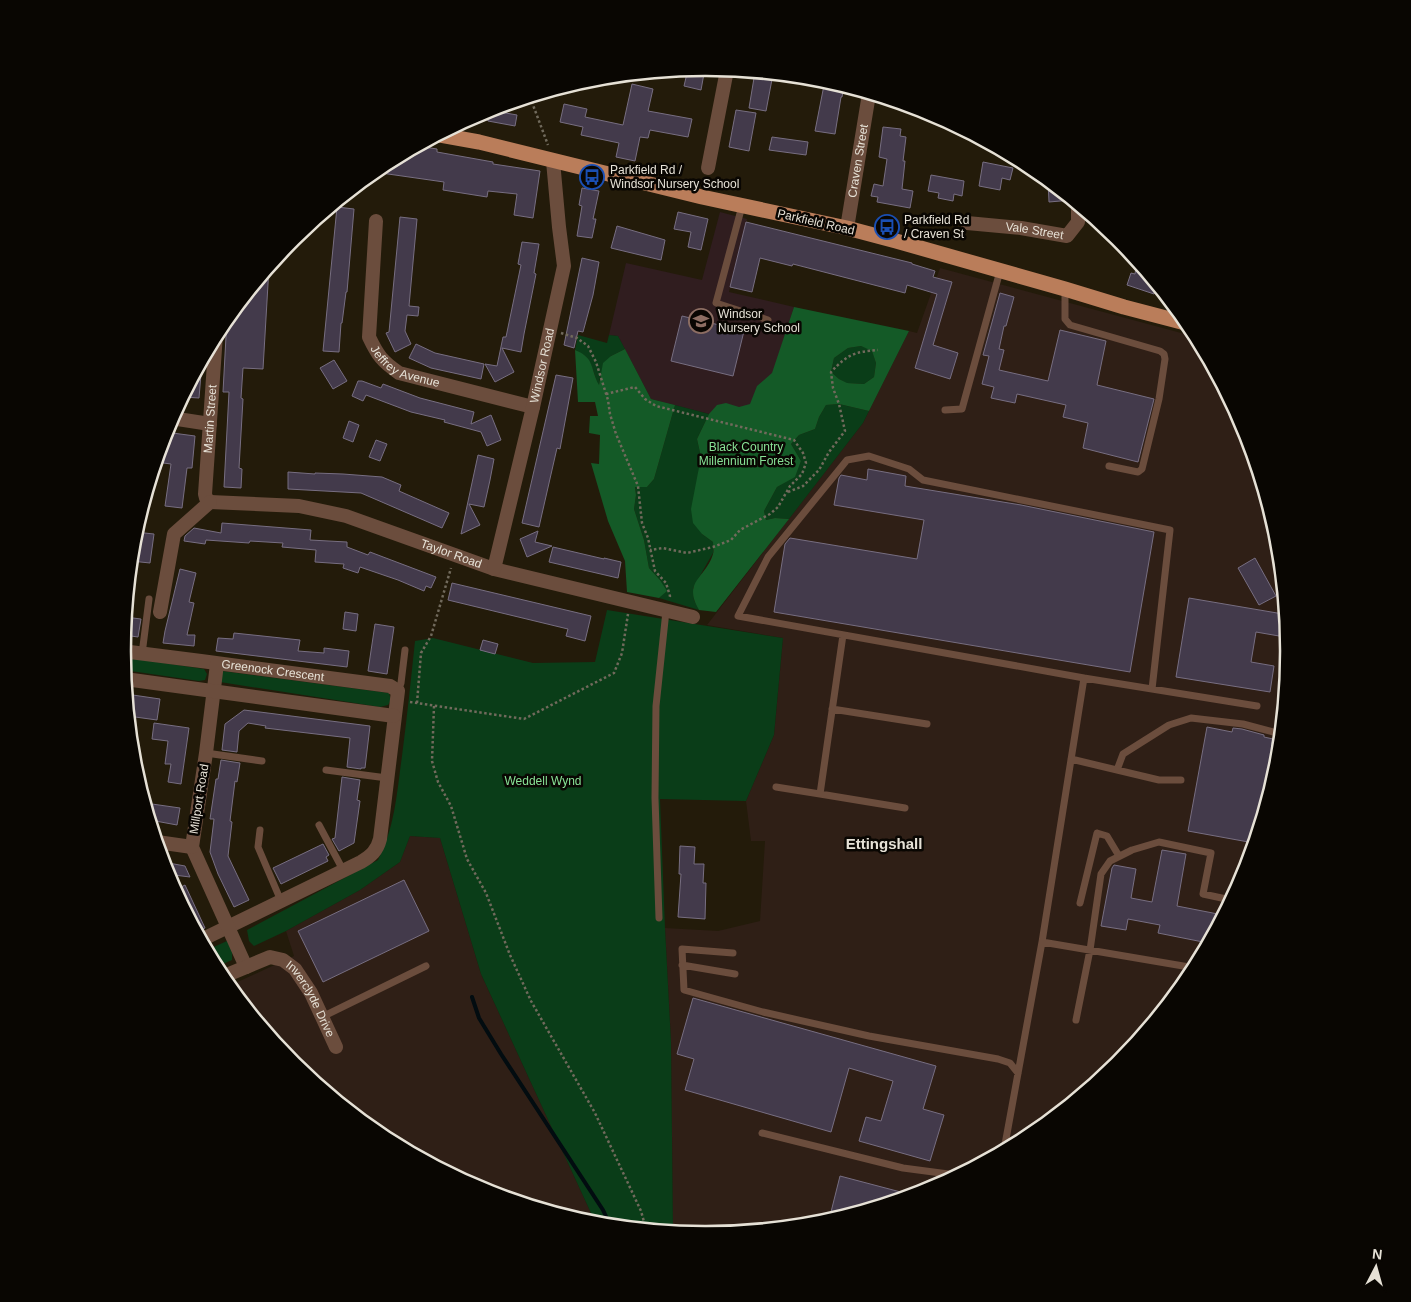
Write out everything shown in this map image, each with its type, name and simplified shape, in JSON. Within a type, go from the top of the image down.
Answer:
[{"type":"main road","name":"Parkfield Road","points":[[450,137],[478,142],[702,197],[896,240],[1175,320]]},
{"type":"street","points":[[708,168],[726,77]]},
{"type":"street","name":"Craven Street","points":[[847,228],[868,100]]},
{"type":"street","name":"Windsor Road","points":[[494,570],[564,266],[553,161]]},
{"type":"street","name":"Vale Street","points":[[967,223],[1021,228],[1066,236],[1078,222],[1078,214]]},
{"type":"street","name":"Jeffrey Avenue","points":[[376,221],[370,337],[377,354],[399,373],[533,407]]},
{"type":"street","name":"Martin Street","points":[[210,502],[205,494],[215,353]]},
{"type":"street","points":[[180,419],[210,424]]},
{"type":"street","points":[[160,612],[174,534],[210,502]]},
{"type":"street","name":"Taylor Road","points":[[210,502],[299,506],[346,516],[494,570],[693,617]]},
{"type":"street","name":"Greenock Crescent","points":[[131,653],[201,660],[218,664],[390,686],[397,696]]},
{"type":"street","name":"Millport Road","points":[[218,664],[192,847],[246,967]]},
{"type":"street","points":[[132,680],[394,716]]},
{"type":"street","points":[[207,937],[369,858],[377,849],[380,839],[397,696]]},
{"type":"street","points":[[164,843],[192,847]]},
{"type":"street","name":"Inverclyde Drive","points":[[230,973],[270,957],[283,960],[295,968],[311,992],[336,1047]]},
{"type":"lane","points":[[742,205],[716,303],[768,320]]},
{"type":"lane","points":[[945,410],[962,409],[1000,271]]},
{"type":"lane","points":[[1065,289],[1065,319],[1070,325],[1160,350],[1164,354],[1165,359],[1159,399],[1142,468],[1138,472],[1109,466]]},
{"type":"lane","points":[[1152,689],[1170,530],[923,480],[909,469],[868,456],[847,460],[768,557],[738,616],[1084,678],[1257,706]]},
{"type":"lane","points":[[142,654],[149,599]]},
{"type":"lane","points":[[659,918],[655,815],[656,706],[666,610]]},
{"type":"lane","points":[[820,794],[843,635]]},
{"type":"lane","points":[[397,696],[401,683],[405,650]]},
{"type":"lane","points":[[1006,1141],[1042,942],[1084,678]]},
{"type":"lane","points":[[832,709],[927,724]]},
{"type":"lane","points":[[1117,770],[1123,754],[1168,725],[1191,718],[1242,724],[1274,732]]},
{"type":"lane","points":[[206,753],[262,761]]},
{"type":"lane","points":[[1071,760],[1159,780],[1181,780]]},
{"type":"lane","points":[[326,770],[387,778]]},
{"type":"lane","points":[[776,787],[905,808]]},
{"type":"lane","points":[[318,825],[343,870]]},
{"type":"lane","points":[[260,830],[258,847],[281,901]]},
{"type":"lane","points":[[1080,903],[1097,833],[1107,836],[1120,856]]},
{"type":"lane","points":[[1076,1020],[1090,950],[1102,874],[1110,861],[1132,850],[1159,842],[1211,853],[1203,894],[1224,898]]},
{"type":"lane","points":[[1042,942],[1185,966]]},
{"type":"lane","points":[[733,953],[682,949],[684,990],[763,1012],[869,1036],[998,1059],[1010,1063],[1018,1073]]},
{"type":"lane","points":[[682,964],[735,974]]},
{"type":"lane","points":[[322,1017],[426,966]]},
{"type":"lane","points":[[762,1133],[903,1168],[944,1173]]},
{"type":"path","points":[[532,104],[553,161]]},
{"type":"path","points":[[550,330],[577,338],[588,346],[596,362],[616,434],[638,486],[642,523],[648,538],[655,571],[666,583],[670,596],[666,610]]},
{"type":"path","points":[[786,492],[802,486],[819,470],[829,452],[845,431],[833,388],[831,372],[844,358],[862,352],[878,350]]},
{"type":"path","points":[[606,394],[635,387],[645,399],[656,406],[794,440],[803,453],[806,463],[802,474],[790,486],[778,507],[770,514],[740,530],[731,540],[713,547],[687,553],[663,548],[650,550]]},
{"type":"path","points":[[417,703],[421,652],[431,636],[455,555]]},
{"type":"path","points":[[397,696],[417,703],[524,719],[614,673],[622,653],[630,602]]},
{"type":"path","points":[[434,706],[432,761],[438,782],[451,806],[467,859],[486,894],[531,1001],[596,1113],[641,1210],[644,1223]]},
{"type":"shaded area","name":"Windsor Nursery School","points":[[720,212],[747,219],[729,292],[794,307],[756,426],[651,399],[618,336],[609,335],[626,263],[702,280]]},
{"type":"shaded area","points":[[940,268],[1184,334],[1221,397],[1236,431],[1256,484],[1269,539],[1279,613],[1279,689],[1269,763],[1261,800],[1250,836],[1221,905],[1183,970],[1161,1001],[1138,1030],[1112,1057],[1055,1107],[1025,1129],[993,1149],[925,1182],[854,1206],[818,1215],[781,1221],[743,1225],[673,1225],[671,1042],[665,928],[718,931],[760,921],[765,841],[751,841],[746,801],[774,735],[783,638],[707,625],[863,423],[909,331],[917,333]]},
{"type":"shaded area","points":[[410,836],[440,838],[481,974],[592,1215],[521,1195],[486,1182],[418,1149],[386,1129],[327,1083],[299,1057],[273,1030],[237,982],[294,956],[286,931],[360,890],[400,862]]},
{"type":"green space","name":"Black Country Millennium Forest","points":[[794,307],[909,331],[869,411],[839,404],[826,405],[815,429],[799,435],[791,444],[801,461],[795,477],[777,487],[764,511],[766,520],[775,518],[789,519],[716,612],[699,610],[694,600],[694,586],[710,562],[713,554],[713,542],[702,534],[693,523],[691,509],[701,457],[697,439],[709,414],[717,405],[726,403],[739,407],[750,404],[757,386],[772,373]],"holes":[[[861,346],[872,351],[876,363],[874,377],[864,384],[847,383],[831,372],[834,358],[848,348]]]},
{"type":"green space","points":[[578,335],[607,343],[609,335],[618,336],[625,349],[611,356],[600,377],[599,386],[589,360],[575,350]]},
{"type":"green space","points":[[861,346],[872,350],[876,363],[874,377],[864,384],[846,383],[831,372],[834,358],[848,348]]},
{"type":"green space","name":"Black Country Millennium Forest","points":[[625,349],[651,399],[675,405],[654,479],[647,487],[635,487],[634,509],[644,540],[649,568],[667,591],[659,598],[627,592],[625,561],[608,521],[591,463],[599,464],[600,435],[589,433],[590,416],[598,416],[595,402],[578,402],[575,350],[586,356],[589,360],[599,385],[603,363],[611,356]]},
{"type":"green space","points":[[839,404],[869,411],[863,423],[789,519],[775,518],[766,520],[764,511],[777,487],[795,476],[801,461],[791,444],[799,435],[815,429],[826,405]]},
{"type":"green space","points":[[675,405],[709,414],[697,439],[701,457],[697,482],[702,534],[713,542],[713,553],[693,588],[694,600],[699,610],[659,598],[666,591],[660,580],[649,568],[644,540],[634,509],[635,486],[647,487],[654,479]]},
{"type":"green space","name":"Weddell Wynd","points":[[607,610],[783,638],[774,735],[746,801],[660,799],[671,1042],[673,1225],[592,1215],[481,974],[440,838],[410,836],[400,862],[360,890],[286,931],[254,946],[249,941],[247,930],[378,860],[392,822],[404,741],[415,641],[433,638],[533,663],[595,662]]},
{"type":"green space","points":[[131,658],[204,669],[207,674],[205,680],[199,681],[132,671]]},
{"type":"green space","points":[[222,671],[389,693],[391,700],[388,705],[380,707],[220,682]]},
{"type":"green space","points":[[227,941],[232,952],[232,960],[224,964],[214,947]]},
{"type":"building","points":[[704,76],[701,90],[684,86],[686,77]]},
{"type":"building","points":[[754,78],[772,80],[766,111],[749,108]]},
{"type":"building","points":[[632,84],[653,89],[648,111],[692,119],[688,137],[650,130],[648,138],[640,137],[635,161],[616,157],[619,143],[581,135],[583,127],[560,122],[564,104],[587,109],[585,117],[623,125]]},
{"type":"building","points":[[823,88],[843,93],[835,134],[815,131]]},
{"type":"building","points":[[736,110],[756,113],[749,151],[729,147]]},
{"type":"building","points":[[505,113],[517,115],[515,126],[488,120]]},
{"type":"building","points":[[883,127],[901,129],[900,136],[906,137],[902,189],[913,191],[910,208],[877,202],[878,197],[871,196],[874,184],[883,186],[887,159],[879,157]]},
{"type":"building","points":[[772,137],[808,142],[806,155],[769,150]]},
{"type":"building","points":[[428,148],[437,149],[437,152],[493,162],[493,164],[540,171],[533,218],[514,215],[517,194],[488,191],[487,197],[443,190],[444,182],[385,174]]},
{"type":"building","points":[[983,162],[1013,168],[1010,180],[1002,178],[1000,190],[979,186]]},
{"type":"building","points":[[931,175],[964,181],[962,196],[954,194],[953,201],[938,198],[939,193],[928,191]]},
{"type":"building","points":[[582,188],[599,191],[593,219],[596,219],[592,238],[577,236],[582,206],[579,205]]},
{"type":"building","points":[[1048,190],[1062,201],[1049,202]]},
{"type":"building","points":[[341,207],[354,209],[347,292],[341,323],[339,352],[323,351],[337,211]]},
{"type":"building","points":[[678,212],[708,219],[701,250],[688,247],[691,232],[674,229]]},
{"type":"building","points":[[400,217],[417,219],[409,306],[419,307],[418,316],[407,315],[405,331],[411,344],[395,352],[386,333],[389,332]]},
{"type":"building","points":[[746,222],[912,263],[935,271],[933,277],[952,282],[933,345],[958,353],[950,379],[915,368],[937,294],[907,285],[905,293],[793,264],[792,266],[760,258],[752,292],[730,287]]},
{"type":"building","points":[[617,226],[665,240],[661,260],[611,248]]},
{"type":"building","points":[[522,242],[539,244],[534,273],[536,274],[521,352],[502,348],[514,372],[495,382],[485,364],[497,366],[503,337],[506,337],[521,265],[518,264]]},
{"type":"building","points":[[582,258],[599,262],[593,295],[583,332],[578,331],[574,348],[564,345]]},
{"type":"building","points":[[1136,270],[1154,294],[1127,285],[1131,273],[1135,274]]},
{"type":"building","points":[[268,278],[263,369],[243,368],[239,468],[242,469],[241,488],[224,487],[229,392],[223,392],[226,335]]},
{"type":"building","points":[[1000,293],[1014,297],[1006,326],[1004,326],[999,349],[1004,350],[999,370],[1048,381],[1060,330],[1106,341],[1097,385],[1154,399],[1138,462],[1083,448],[1088,423],[1063,417],[1066,405],[1017,394],[1015,403],[991,398],[994,387],[982,384],[989,356],[983,355]]},
{"type":"building","points":[[682,316],[744,331],[733,376],[671,361]]},
{"type":"building","points":[[416,344],[435,353],[484,364],[481,379],[431,368],[409,358]]},
{"type":"building","points":[[334,360],[347,381],[333,389],[320,368]]},
{"type":"building","points":[[556,375],[573,378],[560,449],[557,448],[539,527],[522,523]]},
{"type":"building","points":[[201,377],[199,398],[190,397]]},
{"type":"building","points":[[358,381],[381,388],[383,384],[420,398],[474,412],[471,424],[491,415],[501,440],[487,446],[481,432],[444,422],[445,420],[411,412],[366,395],[363,401],[352,396]]},
{"type":"building","points":[[349,421],[359,425],[353,442],[343,438]]},
{"type":"building","points":[[174,433],[195,436],[192,468],[187,468],[182,508],[165,506],[171,464],[162,463]]},
{"type":"building","points":[[376,440],[387,444],[380,461],[369,457]]},
{"type":"building","points":[[478,455],[494,459],[490,480],[484,507],[469,504],[480,525],[461,534]]},
{"type":"building","points":[[868,469],[906,476],[905,486],[1021,505],[1154,532],[1130,672],[774,612],[785,544],[790,538],[917,559],[924,520],[834,505],[841,475],[867,480]]},
{"type":"building","points":[[288,472],[382,477],[401,485],[399,491],[449,513],[442,528],[361,493],[288,489]]},
{"type":"building","points":[[222,523],[311,530],[310,540],[347,542],[347,547],[368,555],[370,552],[436,577],[431,588],[426,586],[424,591],[360,567],[358,573],[343,568],[344,564],[315,562],[316,550],[282,547],[283,543],[206,540],[205,544],[184,541],[185,536],[194,528],[221,533]]},
{"type":"building","points":[[538,531],[535,542],[552,546],[527,557],[520,539]]},
{"type":"building","points":[[143,533],[154,534],[150,563],[138,562]]},
{"type":"building","points":[[553,547],[621,562],[618,578],[549,562]]},
{"type":"building","points":[[1255,558],[1276,596],[1259,605],[1238,568]]},
{"type":"building","points":[[180,569],[196,573],[189,602],[194,603],[187,635],[195,635],[194,646],[163,643]]},
{"type":"building","points":[[452,583],[591,616],[585,641],[566,636],[568,629],[448,600]]},
{"type":"building","points":[[1189,598],[1279,613],[1279,636],[1256,632],[1251,662],[1274,666],[1270,692],[1176,677]]},
{"type":"building","points":[[345,612],[358,614],[356,631],[343,629]]},
{"type":"building","points":[[132,618],[141,619],[138,637],[131,636]]},
{"type":"building","points":[[375,624],[394,627],[387,674],[368,671]]},
{"type":"building","points":[[234,633],[300,640],[298,651],[324,653],[324,648],[349,651],[347,667],[216,651],[218,638],[233,639]]},
{"type":"building","points":[[483,640],[498,644],[495,654],[480,650]]},
{"type":"building","points":[[133,695],[160,699],[157,720],[135,717]]},
{"type":"building","points":[[244,710],[370,726],[365,768],[347,767],[350,738],[265,728],[266,726],[248,723],[239,731],[237,752],[222,750],[225,724]]},
{"type":"building","points":[[154,723],[189,728],[181,784],[168,782],[171,764],[165,764],[168,741],[152,739]]},
{"type":"building","points":[[1207,727],[1232,732],[1233,728],[1242,729],[1273,739],[1261,800],[1248,842],[1188,831]]},
{"type":"building","points":[[221,760],[240,763],[237,782],[235,781],[228,856],[249,900],[234,907],[210,852],[214,819],[210,819]]},
{"type":"building","points":[[342,777],[360,780],[357,800],[360,801],[354,843],[339,851],[332,839],[335,838]]},
{"type":"building","points":[[151,804],[180,808],[177,825],[156,821]]},
{"type":"building","points":[[323,844],[329,855],[326,857],[328,861],[281,884],[273,868]]},
{"type":"building","points":[[680,846],[695,847],[694,864],[704,864],[703,883],[706,883],[705,919],[678,917],[681,874],[679,874]]},
{"type":"building","points":[[1162,850],[1186,854],[1177,906],[1216,914],[1201,942],[1158,933],[1160,925],[1128,919],[1126,930],[1101,926],[1114,865],[1136,869],[1131,898],[1152,902]]},
{"type":"building","points":[[172,864],[185,866],[190,877],[177,875]]},
{"type":"building","points":[[404,880],[429,931],[323,982],[298,931]]},
{"type":"building","points":[[185,885],[205,928],[203,929],[182,887]]},
{"type":"building","points":[[693,998],[936,1066],[923,1109],[944,1115],[930,1161],[859,1141],[866,1117],[881,1121],[893,1081],[849,1068],[831,1132],[685,1090],[694,1059],[677,1054]]},
{"type":"building","points":[[840,1176],[899,1192],[854,1206],[831,1212]]},
{"type":"waterway","points":[[472,997],[479,1018],[606,1217]]},
{"type":"place","name":"Parkfield Rd / Windsor Nursery School","points":[[592,177]]},
{"type":"place","name":"Parkfield Rd / Craven St","points":[[887,227]]},
{"type":"place","name":"Windsor Nursery School","points":[[701,321]]},
{"type":"district","name":"Ettingshall","points":[[884,843]]}]
